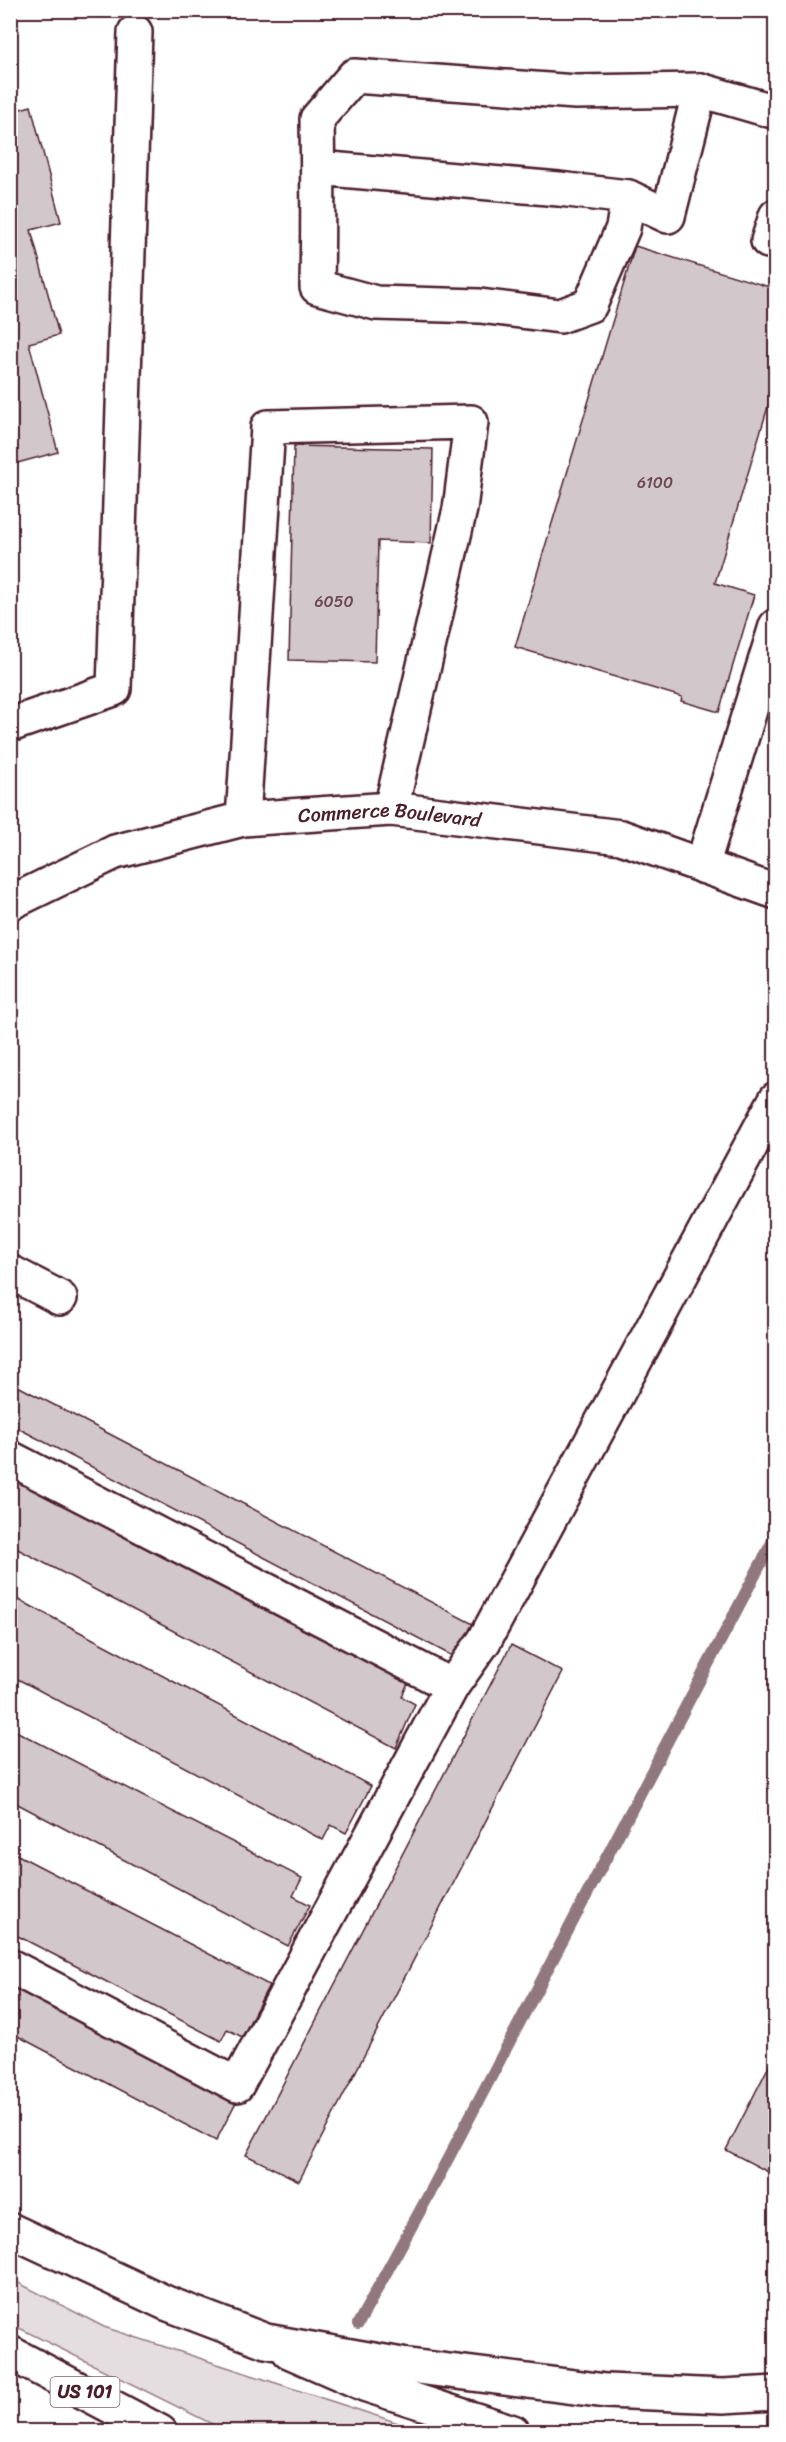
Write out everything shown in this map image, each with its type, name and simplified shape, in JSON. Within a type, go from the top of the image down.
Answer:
[{"type":"main road","points":[[10,725],[114,689],[135,32]]},
{"type":"main road","points":[[628,197],[623,228],[590,305],[560,315],[480,306],[376,303],[317,287],[317,119],[354,76],[576,92],[700,90],[776,112]]},
{"type":"main road","points":[[318,168],[628,197],[669,216],[700,90]]},
{"type":"main road","points":[[243,819],[268,427],[471,422],[460,509],[391,809]]},
{"type":"main road","points":[[702,866],[774,633]]},
{"type":"main road","name":"Commerce Boulevard","points":[[10,903],[115,852],[243,819],[391,809],[621,837],[776,892]]},
{"type":"main road","points":[[10,1966],[237,2085],[452,1686],[484,1641],[776,1099]]},
{"type":"main road","points":[[10,1272],[60,1298]]},
{"type":"main road","points":[[10,1458],[452,1686]]},
{"type":"main road","points":[[10,2230],[166,2302],[266,2341],[367,2385],[513,2432]]},
{"type":"main road","points":[[266,2341],[402,2365],[606,2391],[723,2396],[776,2393]]},
{"type":"main road","name":"US 101","points":[[10,2353],[160,2432]]},
{"type":"shaded area","points":[[11,2279],[104,2327],[423,2431],[226,2431],[11,2324]]},
{"type":"building","points":[[31,106],[61,222],[31,230],[59,335],[29,343],[58,452],[10,465],[10,112]]},
{"type":"building","points":[[635,246],[776,289],[776,380],[715,583],[754,595],[719,712],[681,701],[682,697],[515,647]]},
{"type":"building","points":[[294,446],[433,449],[431,543],[378,541],[375,662],[289,660]]},
{"type":"building","points":[[10,1382],[477,1626],[458,1659],[10,1424]]},
{"type":"building","points":[[10,1470],[409,1680],[402,1697],[415,1704],[396,1748],[10,1545]]},
{"type":"building","points":[[10,1595],[371,1786],[346,1833],[331,1825],[323,1840],[10,1675]]},
{"type":"building","points":[[511,1645],[563,1672],[299,2181],[246,2155]]},
{"type":"building","points":[[10,1728],[302,1878],[293,1896],[310,1905],[288,1946],[10,1800]]},
{"type":"building","points":[[10,1851],[269,1985],[242,2037],[227,2029],[221,2041],[10,1932]]},
{"type":"building","points":[[10,1983],[237,2100],[216,2141],[10,2032]]},
{"type":"building","points":[[776,2052],[776,2176],[726,2150]]},
{"type":"waterway","points":[[358,2324],[432,2189],[776,1535]]}]
